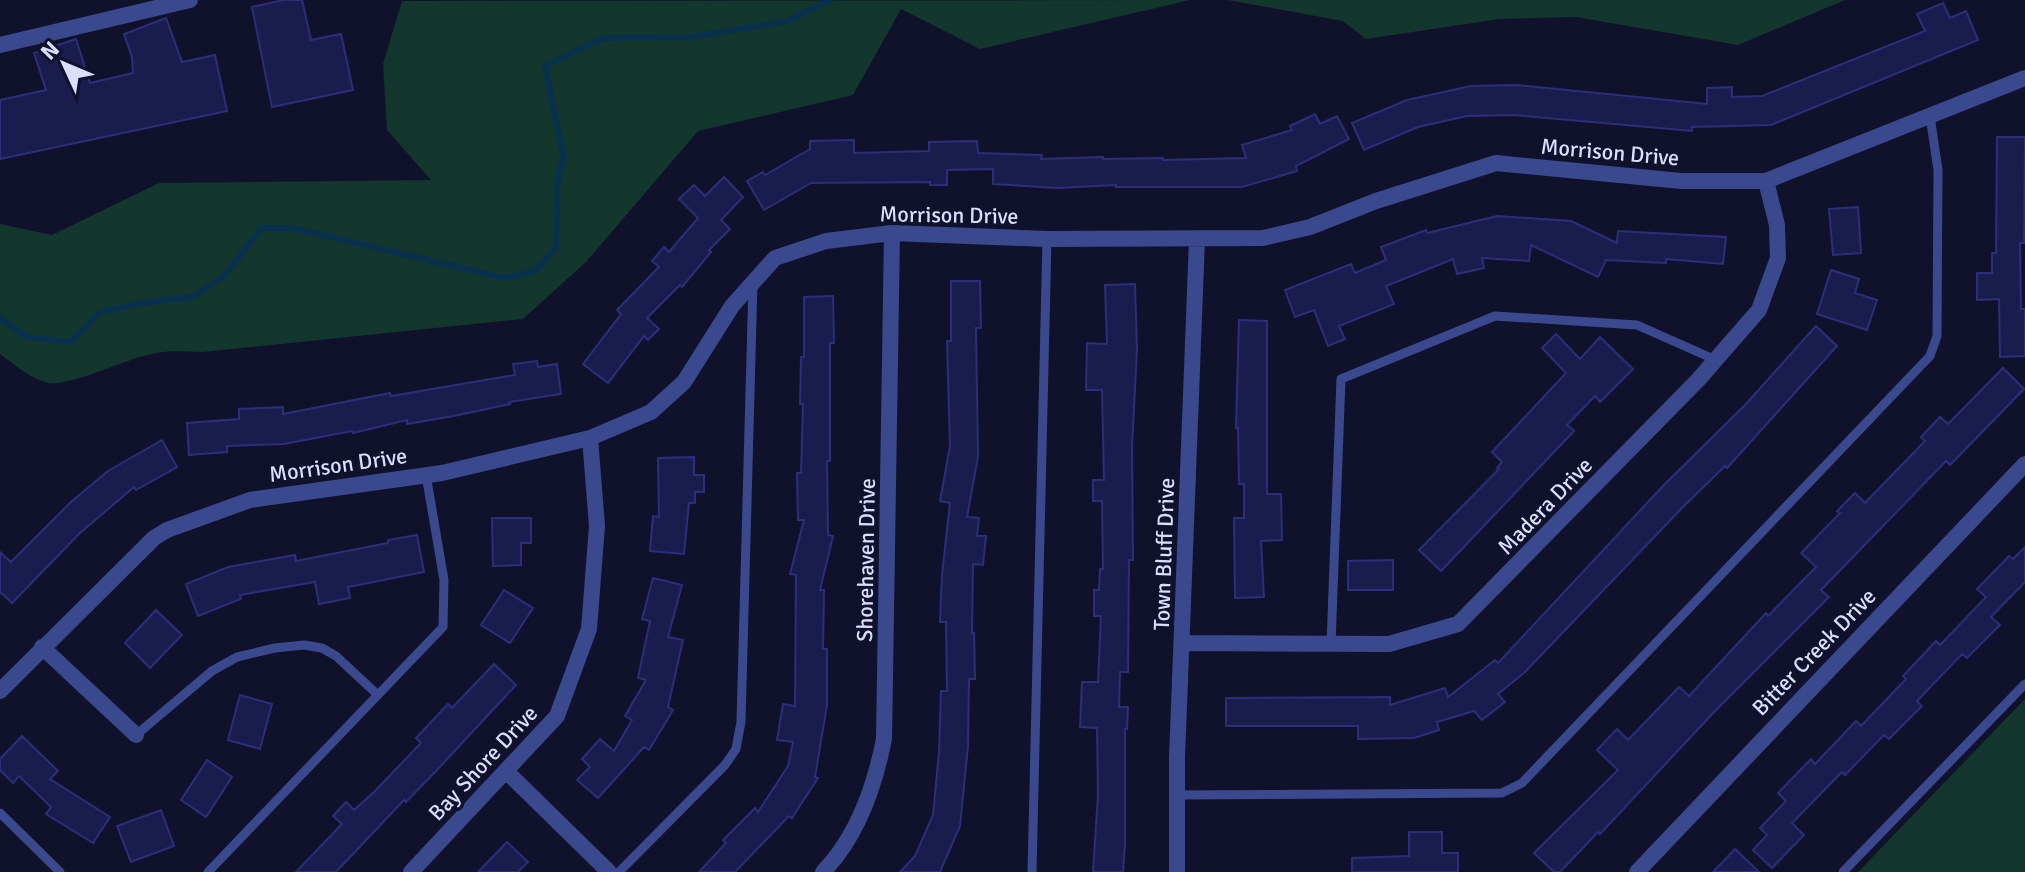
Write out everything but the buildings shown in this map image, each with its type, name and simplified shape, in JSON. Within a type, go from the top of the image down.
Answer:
[{"type":"street","points":[[0,45],[190,0]]},
{"type":"street","name":"Morrison Drive","points":[[0,691],[154,538],[167,530],[250,500],[426,475],[590,438],[651,412],[684,382],[732,306],[775,258],[826,241],[892,233],[1047,239],[1263,238],[1310,227],[1376,201],[1496,163],[1681,181],[1766,181],[2025,78]]},
{"type":"street","name":"Madera Drive","points":[[1182,643],[1389,644],[1458,624],[1716,360],[1759,310],[1778,258],[1777,225],[1766,181]]},
{"type":"street","name":"Shorehaven Drive","points":[[823,872],[839,856],[876,780],[884,739],[892,233]]},
{"type":"street","name":"Town Bluff Drive","points":[[1177,872],[1177,795],[1197,239]]},
{"type":"street","name":"Bay Shore Drive","points":[[411,872],[557,716],[589,629],[597,526],[590,438]]},
{"type":"street","name":"Bitter Creek Drive","points":[[1637,872],[2025,464]]},
{"type":"street","points":[[42,647],[136,735]]},
{"type":"street","points":[[507,772],[609,872]]},
{"type":"lane","points":[[1177,795],[1502,793],[1522,783],[1930,356],[1937,336],[1938,170],[1930,116]]},
{"type":"lane","points":[[1032,872],[1047,239]]},
{"type":"lane","points":[[619,872],[725,765],[736,749],[741,722],[753,282]]},
{"type":"lane","points":[[1331,644],[1341,379],[1495,316],[1637,325],[1716,360]]},
{"type":"lane","points":[[208,872],[443,627],[444,580],[426,475]]},
{"type":"lane","points":[[136,735],[212,671],[237,657],[275,648],[304,645],[322,648],[336,656],[378,695]]},
{"type":"lane","points":[[1843,872],[2025,684]]},
{"type":"lane","points":[[0,813],[60,872]]},
{"type":"green space","points":[[1190,0],[980,49],[901,9],[853,95],[698,131],[587,261],[523,319],[202,352],[156,353],[58,383],[36,379],[0,354],[0,224],[52,235],[159,183],[431,180],[387,130],[383,64],[402,1]]},
{"type":"green space","points":[[1228,0],[1845,0],[1738,45],[1576,17],[1499,19],[1366,39],[1343,21]]},
{"type":"green space","points":[[2025,699],[2025,872],[1858,872]]},
{"type":"waterway","points":[[0,318],[27,337],[71,342],[99,313],[141,303],[193,297],[225,275],[262,228],[293,228],[504,278],[535,271],[556,248],[558,175],[564,159],[545,66],[602,38],[691,37],[788,21],[830,0]]}]
